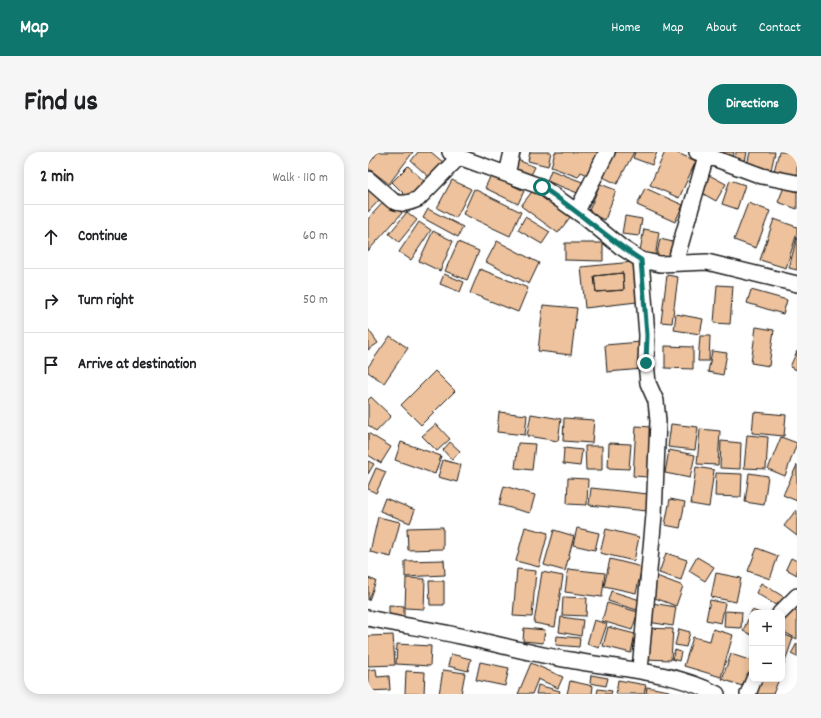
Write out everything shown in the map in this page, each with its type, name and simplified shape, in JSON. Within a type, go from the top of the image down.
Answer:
[{"type":"street","points":[[507,174],[512,152]]},
{"type":"street","points":[[577,211],[607,152]]},
{"type":"street","points":[[368,179],[398,204],[410,203],[418,199],[454,154],[542,187],[577,211],[620,247],[641,260],[660,264],[707,262],[797,284]]},
{"type":"street","points":[[675,263],[701,154],[762,176],[797,183]]},
{"type":"street","points":[[640,670],[654,516],[658,420],[656,401],[648,382],[646,363],[647,335],[641,260]]},
{"type":"street","points":[[783,610],[797,596]]},
{"type":"street","points":[[368,618],[402,626],[461,636],[504,647],[563,659],[640,670],[717,694]]},
{"type":"street","points":[[748,694],[753,682]]},
{"type":"building","points":[[378,152],[413,152],[389,184],[368,168],[368,165]]},
{"type":"building","points":[[418,152],[431,152],[444,163],[430,178],[411,161]]},
{"type":"building","points":[[530,152],[551,152],[548,166],[528,161]]},
{"type":"building","points":[[555,152],[601,152],[590,176],[581,172],[578,177],[551,167]]},
{"type":"building","points":[[616,152],[634,152],[617,184],[603,177]]},
{"type":"building","points":[[635,152],[657,152],[652,165],[633,158]]},
{"type":"building","points":[[665,152],[675,152],[696,161],[679,198],[650,185]]},
{"type":"building","points":[[709,152],[734,152],[732,158]]},
{"type":"building","points":[[736,152],[747,152],[745,162],[735,160]]},
{"type":"building","points":[[750,152],[775,152],[771,170],[747,165]]},
{"type":"building","points":[[779,152],[797,152],[797,177],[774,171]]},
{"type":"building","points":[[515,159],[535,167],[530,177],[511,170]]},
{"type":"building","points":[[408,166],[424,181],[408,198],[392,182]]},
{"type":"building","points":[[551,170],[585,183],[580,194],[547,181]]},
{"type":"building","points":[[491,175],[524,191],[518,204],[485,188]]},
{"type":"building","points":[[709,175],[726,184],[716,201],[700,192]]},
{"type":"building","points":[[452,180],[471,189],[456,218],[437,208]]},
{"type":"building","points":[[730,180],[745,185],[737,209],[722,204]]},
{"type":"building","points":[[600,184],[616,190],[605,220],[588,213]]},
{"type":"building","points":[[371,187],[382,197],[368,212],[368,190]]},
{"type":"building","points":[[784,187],[797,192],[797,209],[778,202]]},
{"type":"building","points":[[645,188],[683,205],[675,222],[637,205]]},
{"type":"building","points":[[474,189],[521,212],[510,236],[463,214]]},
{"type":"building","points":[[534,189],[571,216],[558,233],[521,206]]},
{"type":"building","points":[[386,199],[402,213],[368,251],[368,219]]},
{"type":"building","points":[[748,203],[770,211],[756,248],[734,240]]},
{"type":"building","points":[[428,209],[463,227],[458,237],[423,218]]},
{"type":"building","points":[[407,212],[417,220],[399,242],[389,234]]},
{"type":"building","points":[[625,216],[642,219],[639,236],[622,234]]},
{"type":"building","points":[[525,217],[550,232],[542,244],[518,230]]},
{"type":"building","points":[[774,219],[797,227],[797,233],[786,268],[760,260]]},
{"type":"building","points":[[419,222],[431,230],[411,260],[399,252]]},
{"type":"building","points":[[644,229],[659,232],[655,258],[639,256]]},
{"type":"building","points":[[433,231],[453,241],[440,271],[419,261]]},
{"type":"building","points":[[797,237],[797,270],[789,268]]},
{"type":"building","points":[[660,239],[673,242],[669,262],[656,259]]},
{"type":"building","points":[[497,241],[539,263],[529,284],[486,262]]},
{"type":"building","points":[[458,242],[479,251],[467,280],[445,271]]},
{"type":"building","points":[[565,243],[603,243],[603,261],[565,260]]},
{"type":"building","points":[[633,262],[637,302],[585,308],[581,267]],"holes":[[[623,273],[624,290],[596,292],[594,276]]]},
{"type":"building","points":[[480,269],[528,288],[518,312],[470,293]]},
{"type":"building","points":[[623,273],[624,290],[596,292],[594,276]]},
{"type":"building","points":[[444,274],[464,282],[460,292],[440,284]]},
{"type":"building","points":[[667,275],[678,277],[672,323],[661,322]]},
{"type":"building","points":[[717,285],[733,286],[730,324],[714,323]]},
{"type":"building","points":[[751,290],[787,300],[783,314],[747,303]]},
{"type":"building","points":[[543,305],[577,308],[571,355],[538,351]]},
{"type":"building","points":[[676,314],[703,319],[700,334],[674,330]]},
{"type":"building","points":[[756,327],[774,330],[769,366],[751,363]]},
{"type":"building","points":[[368,329],[378,343],[368,350]]},
{"type":"building","points":[[390,336],[408,348],[384,383],[368,372],[368,367]]},
{"type":"building","points":[[700,336],[710,336],[709,361],[698,361]]},
{"type":"building","points":[[641,342],[643,369],[607,372],[605,345]]},
{"type":"building","points":[[665,346],[693,347],[693,369],[665,368]]},
{"type":"building","points":[[712,351],[727,353],[723,375],[708,372]]},
{"type":"building","points":[[797,351],[797,370],[790,367]]},
{"type":"building","points":[[435,371],[455,391],[421,425],[401,405]]},
{"type":"building","points":[[371,397],[391,416],[376,432],[368,425],[368,400]]},
{"type":"building","points":[[499,412],[527,415],[525,435],[497,432]]},
{"type":"building","points":[[754,412],[786,415],[784,436],[752,433]]},
{"type":"building","points":[[531,414],[561,419],[558,441],[527,436]]},
{"type":"building","points":[[564,418],[594,420],[592,443],[563,441]]},
{"type":"building","points":[[436,424],[450,439],[437,451],[422,436]]},
{"type":"building","points":[[671,424],[698,427],[695,450],[668,447]]},
{"type":"building","points":[[636,426],[651,427],[648,477],[633,476]]},
{"type":"building","points":[[700,429],[720,431],[718,465],[697,464]]},
{"type":"building","points":[[368,433],[391,447],[381,463],[368,455]]},
{"type":"building","points":[[747,435],[768,437],[766,469],[744,468]]},
{"type":"building","points":[[781,437],[797,443],[785,476],[768,469]]},
{"type":"building","points":[[721,441],[741,443],[740,469],[720,468]]},
{"type":"building","points":[[401,442],[441,456],[435,474],[395,460]]},
{"type":"building","points":[[450,442],[460,451],[452,460],[443,450]]},
{"type":"building","points":[[518,443],[535,444],[532,470],[515,468]]},
{"type":"building","points":[[609,443],[631,444],[629,469],[608,468]]},
{"type":"building","points":[[585,446],[602,446],[602,470],[586,470]]},
{"type":"building","points":[[564,448],[582,450],[580,466],[563,464]]},
{"type":"building","points":[[669,450],[695,455],[690,478],[665,473]]},
{"type":"building","points":[[443,460],[461,465],[457,482],[438,477]]},
{"type":"building","points":[[368,461],[374,464],[368,474]]},
{"type":"building","points":[[797,465],[797,501],[783,495]]},
{"type":"building","points":[[696,467],[714,470],[709,507],[691,504]]},
{"type":"building","points":[[376,468],[386,472],[376,493],[368,489],[368,486]]},
{"type":"building","points":[[716,473],[742,474],[741,497],[715,496]]},
{"type":"building","points":[[749,473],[768,476],[764,505],[745,502]]},
{"type":"building","points":[[568,478],[588,479],[587,505],[567,504]]},
{"type":"building","points":[[504,486],[535,495],[530,513],[499,505]]},
{"type":"building","points":[[591,488],[648,494],[647,511],[589,505]]},
{"type":"building","points":[[385,498],[415,510],[410,523],[380,511]]},
{"type":"building","points":[[670,499],[685,502],[680,528],[665,525]]},
{"type":"building","points":[[796,510],[797,511],[797,536],[784,526]]},
{"type":"building","points":[[378,517],[400,522],[391,557],[370,552]]},
{"type":"building","points":[[443,527],[443,549],[408,550],[407,528]]},
{"type":"building","points":[[525,527],[548,533],[539,567],[516,561]]},
{"type":"building","points":[[577,528],[599,533],[595,550],[573,545]]},
{"type":"building","points":[[606,529],[639,537],[634,561],[600,553]]},
{"type":"building","points":[[554,530],[574,536],[565,571],[544,565]]},
{"type":"building","points":[[757,548],[778,556],[770,579],[748,571]]},
{"type":"building","points":[[666,553],[687,560],[681,580],[659,573]]},
{"type":"building","points":[[697,557],[714,567],[705,581],[689,571]]},
{"type":"building","points":[[791,558],[797,561],[797,575],[786,569]]},
{"type":"building","points":[[610,559],[642,567],[636,593],[604,586]]},
{"type":"building","points":[[444,560],[445,575],[405,577],[405,561]]},
{"type":"building","points":[[517,569],[536,571],[532,617],[513,616]]},
{"type":"building","points":[[568,569],[605,573],[602,597],[565,592]]},
{"type":"building","points":[[542,572],[563,576],[555,627],[534,623]]},
{"type":"building","points":[[716,573],[741,578],[736,602],[711,597]]},
{"type":"building","points":[[654,575],[683,586],[676,606],[647,595]]},
{"type":"building","points":[[368,578],[376,581],[369,600],[368,600]]},
{"type":"building","points":[[406,578],[425,579],[424,609],[405,608]]},
{"type":"building","points":[[429,581],[444,581],[444,605],[430,605]]},
{"type":"building","points":[[761,583],[784,597],[779,607],[756,593]]},
{"type":"building","points":[[611,591],[640,600],[637,610],[608,601]]},
{"type":"building","points":[[563,597],[587,598],[586,616],[562,615]]},
{"type":"building","points":[[710,600],[725,603],[721,623],[706,620]]},
{"type":"building","points":[[607,603],[638,612],[632,630],[602,621]]},
{"type":"building","points":[[652,603],[676,607],[673,626],[648,622]]},
{"type":"building","points":[[389,605],[404,606],[404,618],[389,617]]},
{"type":"building","points":[[791,609],[797,612],[797,639],[785,633],[785,620]]},
{"type":"building","points":[[725,611],[742,612],[741,628],[724,627]]},
{"type":"building","points":[[561,617],[583,620],[581,636],[559,632]]},
{"type":"building","points":[[749,617],[749,634],[743,631]]},
{"type":"building","points":[[594,620],[607,624],[599,648],[587,644]]},
{"type":"building","points":[[608,627],[635,634],[631,653],[603,646]]},
{"type":"building","points":[[524,628],[545,630],[543,643],[523,641]]},
{"type":"building","points":[[646,628],[673,629],[671,660],[644,659]]},
{"type":"building","points":[[679,629],[690,632],[686,647],[675,645]]},
{"type":"building","points":[[713,629],[733,635],[721,677],[684,666],[693,637],[710,641]]},
{"type":"building","points":[[393,635],[395,665],[368,666],[368,636]]},
{"type":"building","points":[[785,635],[793,638],[785,661]]},
{"type":"building","points":[[557,636],[580,638],[579,647],[556,645]]},
{"type":"building","points":[[797,643],[797,657],[791,654]]},
{"type":"building","points":[[397,644],[431,646],[430,666],[396,664]]},
{"type":"building","points":[[675,650],[681,652],[679,661],[672,659]]},
{"type":"building","points":[[451,654],[471,659],[468,671],[448,666]]},
{"type":"building","points":[[731,654],[749,660],[749,677],[745,687],[722,679]]},
{"type":"building","points":[[480,662],[509,668],[505,686],[476,680]]},
{"type":"building","points":[[531,663],[563,677],[558,688],[538,679],[532,694],[518,694]]},
{"type":"building","points":[[376,669],[377,677],[389,676],[390,690],[368,691],[368,670]]},
{"type":"building","points":[[443,670],[465,673],[461,694],[439,694]]},
{"type":"building","points":[[406,671],[425,672],[424,694],[405,694]]},
{"type":"building","points":[[591,675],[608,678],[606,686],[590,683]]},
{"type":"building","points":[[618,680],[646,685],[644,694],[616,694]]},
{"type":"building","points":[[570,681],[593,686],[592,694],[567,694]]},
{"type":"building","points":[[761,682],[778,682],[773,694],[756,694]]},
{"type":"building","points":[[538,685],[560,691],[559,694],[536,694]]},
{"type":"building","points":[[647,687],[669,691],[669,694],[646,694]]},
{"type":"building","points":[[598,689],[612,691],[611,694],[597,694]]},
{"type":"route","points":[[542,187],[587,219],[620,247],[641,260],[647,335],[646,363]]}]
